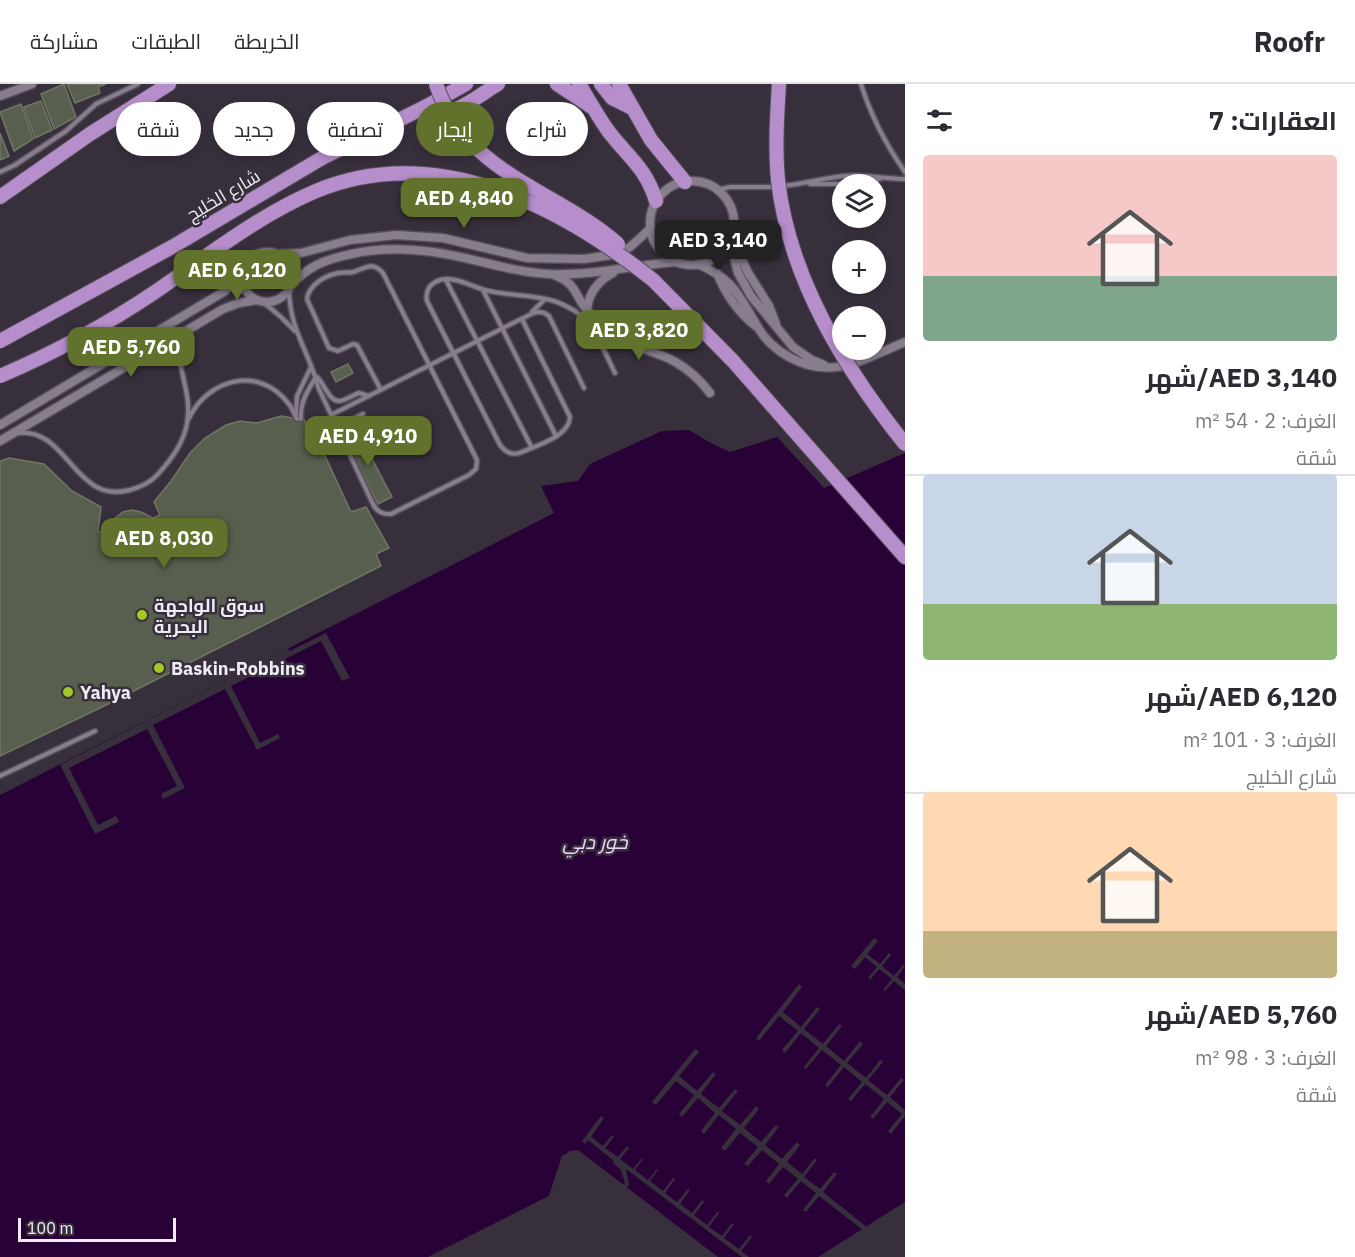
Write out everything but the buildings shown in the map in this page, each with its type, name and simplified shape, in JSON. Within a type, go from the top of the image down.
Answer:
[{"type":"main road","points":[[0,197],[90,134],[169,84]]},
{"type":"main road","points":[[436,84],[452,118],[480,152],[503,171],[574,211],[630,254],[733,361],[905,557]]},
{"type":"main road","points":[[426,102],[431,93],[442,84]]},
{"type":"main road","name":"شارع الخليج","points":[[433,102],[466,84]]},
{"type":"main road","points":[[466,102],[498,84]]},
{"type":"main road","points":[[557,84],[594,109]]},
{"type":"main road","points":[[579,84],[611,134],[640,167],[650,183],[656,201]]},
{"type":"main road","points":[[600,84],[612,98],[632,108]]},
{"type":"main road","points":[[619,84],[662,155],[685,182]]},
{"type":"main road","points":[[627,84],[631,93],[632,108]]},
{"type":"main road","points":[[780,84],[776,139],[778,181],[797,263],[841,352],[874,404],[905,444]]},
{"type":"main road","name":"شارع الخليج","points":[[0,341],[172,247],[322,158],[416,111]]},
{"type":"main road","points":[[0,376],[63,347],[110,321],[247,230],[300,198],[335,184],[372,175],[429,173],[485,185],[524,200],[565,220],[610,248],[653,280]]},
{"type":"street","points":[[0,96],[32,84]]},
{"type":"street","points":[[0,441],[231,305],[281,299],[299,276],[320,262],[382,249],[408,249],[433,252],[504,269],[551,274],[599,273],[676,262],[706,263],[720,254],[731,237],[734,225],[731,209],[723,195],[699,182],[685,182],[672,186],[656,201],[651,214],[650,229],[659,249],[676,262]]},
{"type":"street","points":[[260,301],[247,293],[242,275],[245,264],[254,255],[266,252],[301,253],[350,240],[396,235],[443,238],[527,258],[594,258],[618,254],[630,247],[650,229]]},
{"type":"street","points":[[731,237],[738,273],[746,289],[778,330],[802,354],[833,368]]},
{"type":"street","points":[[278,254],[291,267],[291,287]]},
{"type":"street","points":[[698,264],[717,273],[739,293],[758,329],[772,345],[790,357],[811,366],[833,368],[856,363],[905,342]]},
{"type":"street","points":[[0,425],[225,291],[243,269]]},
{"type":"street","points":[[587,310],[588,301],[597,284],[623,269]]},
{"type":"street","points":[[551,274],[573,287],[587,310],[614,333],[631,344],[684,367],[703,383],[710,393]]},
{"type":"lane","points":[[0,172],[61,135],[96,104],[138,84]]},
{"type":"lane","points":[[861,84],[891,153],[905,172]]},
{"type":"lane","points":[[886,178],[905,178]]},
{"type":"lane","points":[[806,184],[832,179]]},
{"type":"lane","points":[[717,190],[730,187],[764,188],[832,184]]},
{"type":"lane","points":[[291,287],[291,313],[297,334],[316,376],[318,387],[373,504],[380,512],[391,514],[470,475],[476,469],[477,460],[380,270],[373,266],[364,266],[354,272],[336,274],[317,282],[308,291],[307,303],[327,346],[334,351],[352,344],[359,346],[381,390]]},
{"type":"lane","points":[[446,279],[532,448]]},
{"type":"lane","points":[[522,319],[570,417],[567,429],[556,436],[532,448],[515,454],[508,453],[502,448],[426,298],[430,286],[446,279],[483,290],[545,299],[566,306],[585,320],[595,333],[615,373]]},
{"type":"lane","points":[[483,290],[556,436]]},
{"type":"lane","points":[[522,319],[545,299]]},
{"type":"lane","points":[[260,301],[281,316],[297,334]]},
{"type":"lane","points":[[331,415],[537,312],[543,312],[549,316],[584,388]]},
{"type":"lane","points":[[180,334],[179,360],[185,386],[188,422]]},
{"type":"lane","points":[[299,419],[295,403],[312,366]]},
{"type":"lane","points":[[299,419],[303,398],[316,376]]},
{"type":"lane","points":[[316,376],[330,396],[337,401],[359,393],[369,396]]},
{"type":"lane","points":[[12,434],[23,432],[45,438],[55,444],[83,478],[111,491],[126,491],[141,486],[160,472],[176,451],[199,402],[217,387],[247,380],[262,384],[276,392],[288,403],[299,419]]},
{"type":"lane","points":[[337,427],[363,414]]},
{"type":"lane","points":[[0,776],[95,731]]},
{"type":"water","name":"خور دبي","points":[[689,430],[730,452],[777,437],[824,488],[905,453],[905,1202],[818,1257],[718,1257],[578,1150],[562,1157],[549,1196],[428,1257],[0,1257],[0,795],[554,513],[541,486],[578,481],[590,464],[662,431]]},
{"type":"pier","points":[[326,633],[350,678],[342,681],[321,641],[231,686],[260,743],[278,734],[280,738],[257,750],[225,689],[153,725],[185,788],[163,799],[161,794],[177,786],[147,729],[69,768],[98,825],[116,816],[119,822],[95,834],[60,765],[283,651],[288,649],[290,651]]},
{"type":"pier","points":[[874,938],[878,941],[867,954],[880,964],[889,953],[891,955],[882,966],[894,976],[903,965],[905,966],[897,977],[905,984],[905,990],[894,981],[885,991],[883,990],[892,979],[879,969],[870,980],[868,978],[877,967],[865,957],[855,969],[851,966]]},
{"type":"pier","points":[[799,984],[802,987],[783,1012],[801,1027],[817,1007],[820,1009],[804,1029],[823,1044],[839,1024],[842,1026],[826,1046],[844,1061],[860,1041],[863,1044],[847,1063],[866,1078],[880,1060],[883,1062],[868,1080],[887,1095],[901,1078],[904,1080],[890,1097],[905,1110],[905,1116],[891,1134],[888,1131],[902,1114],[887,1102],[873,1119],[870,1117],[884,1099],[865,1084],[851,1101],[848,1099],[862,1082],[844,1067],[828,1087],[825,1085],[841,1065],[822,1050],[806,1069],[804,1067],[819,1048],[801,1033],[785,1053],[782,1050],[798,1031],[779,1016],[759,1041],[756,1038]]},
{"type":"pier","points":[[695,1049],[699,1052],[679,1076],[697,1091],[713,1072],[716,1074],[701,1094],[719,1108],[735,1089],[738,1091],[722,1111],[740,1125],[756,1106],[759,1109],[744,1128],[761,1142],[776,1125],[779,1127],[765,1145],[782,1159],[797,1142],[800,1145],[787,1162],[802,1174],[815,1158],[817,1160],[804,1177],[820,1189],[834,1172],[837,1174],[823,1192],[868,1228],[864,1231],[819,1196],[806,1212],[803,1210],[816,1193],[801,1181],[787,1198],[784,1195],[798,1179],[783,1167],[769,1184],[766,1181],[779,1164],[762,1150],[748,1166],[744,1164],[758,1147],[740,1133],[725,1151],[721,1148],[736,1129],[719,1115],[704,1134],[701,1131],[715,1113],[698,1098],[682,1117],[679,1114],[694,1095],[676,1081],[656,1105],[652,1102]]},
{"type":"pier","points":[[601,1116],[604,1118],[591,1137],[603,1146],[612,1135],[614,1137],[605,1148],[618,1157],[627,1146],[629,1148],[620,1159],[633,1169],[642,1158],[635,1170],[648,1180],[657,1169],[650,1181],[663,1191],[673,1178],[675,1179],[665,1193],[677,1202],[688,1189],[690,1190],[680,1204],[692,1213],[702,1200],[704,1202],[694,1215],[707,1225],[718,1211],[719,1213],[709,1227],[722,1236],[732,1223],[734,1224],[724,1238],[739,1249],[750,1235],[752,1237],[741,1251],[749,1257],[742,1257],[626,1169],[629,1185],[625,1190],[621,1187],[625,1183],[621,1170],[613,1163],[614,1161],[588,1140],[585,1144],[582,1141]]},
{"type":"pier","points":[[578,1150],[577,1154],[564,1158],[551,1198],[434,1257],[428,1257],[549,1196],[562,1156],[570,1151]]},
{"type":"place","name":"سوق الواجهة البحرية","points":[[142,615]]},
{"type":"place","name":"Baskin-Robbins","points":[[159,668]]},
{"type":"place","name":"Yahya","points":[[68,692]]}]
